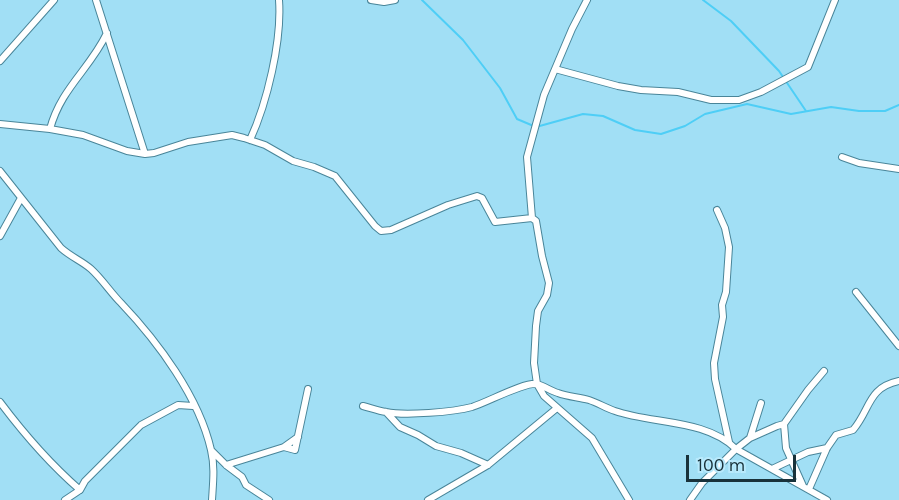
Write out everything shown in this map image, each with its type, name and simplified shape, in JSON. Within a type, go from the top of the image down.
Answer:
[{"type":"street","points":[[1,58],[54,0]]},
{"type":"street","points":[[96,0],[146,154]]},
{"type":"street","points":[[249,140],[257,124],[275,53],[279,30],[279,0]]},
{"type":"street","points":[[371,0],[384,2],[395,0]]},
{"type":"street","points":[[587,0],[544,95],[527,157],[532,218],[536,221],[549,283],[547,295],[538,311],[534,363],[537,384],[544,396],[592,438],[628,499]]},
{"type":"street","points":[[555,69],[641,90],[678,92],[711,100],[739,100],[761,93],[808,67],[835,0]]},
{"type":"street","points":[[50,129],[55,112],[66,92],[108,33]]},
{"type":"street","points":[[101,45],[111,45]]},
{"type":"street","points":[[0,124],[83,135],[127,151],[146,154],[188,142],[232,135],[265,144],[293,161],[335,176],[381,231],[391,230],[448,205],[477,196],[482,198],[495,222],[532,218]]},
{"type":"street","points":[[842,157],[859,163],[899,169]]},
{"type":"street","points":[[0,171],[62,248],[72,259],[90,268],[166,355],[203,424],[212,451],[214,474],[212,500]]},
{"type":"street","points":[[0,236],[21,198]]},
{"type":"street","points":[[717,210],[729,247],[726,292],[722,305],[723,317],[714,363],[715,379],[729,442]]},
{"type":"street","points":[[856,292],[899,346]]},
{"type":"street","points":[[690,500],[702,483],[736,449],[750,438],[784,424],[824,371]]},
{"type":"street","points":[[806,488],[836,435],[853,430],[882,386],[899,381]]},
{"type":"street","points":[[363,406],[386,412],[456,410],[493,399],[527,385],[537,384],[559,394],[588,400],[639,418],[684,425],[716,436],[827,500]]},
{"type":"street","points":[[225,465],[284,447],[295,450],[308,389]]},
{"type":"street","points":[[0,402],[29,440],[80,490]]},
{"type":"street","points":[[750,438],[761,403]]},
{"type":"street","points":[[65,500],[80,490],[85,481],[141,425],[178,405],[193,406]]},
{"type":"street","points":[[428,500],[488,465],[557,408]]},
{"type":"street","points":[[386,412],[400,427],[436,446],[461,453],[488,465]]},
{"type":"street","points":[[784,424],[786,448],[806,488]]},
{"type":"street","points":[[772,469],[808,452],[827,448]]},
{"type":"street","points":[[212,451],[225,465],[242,477],[246,485],[269,500]]},
{"type":"waterway","points":[[422,0],[463,40],[500,88],[517,119],[536,127],[583,114],[603,116],[635,130],[661,134],[685,126],[705,114],[747,104],[791,114],[831,107],[859,111],[885,111],[899,105]]},
{"type":"waterway","points":[[703,0],[731,21],[779,71],[806,111]]}]
